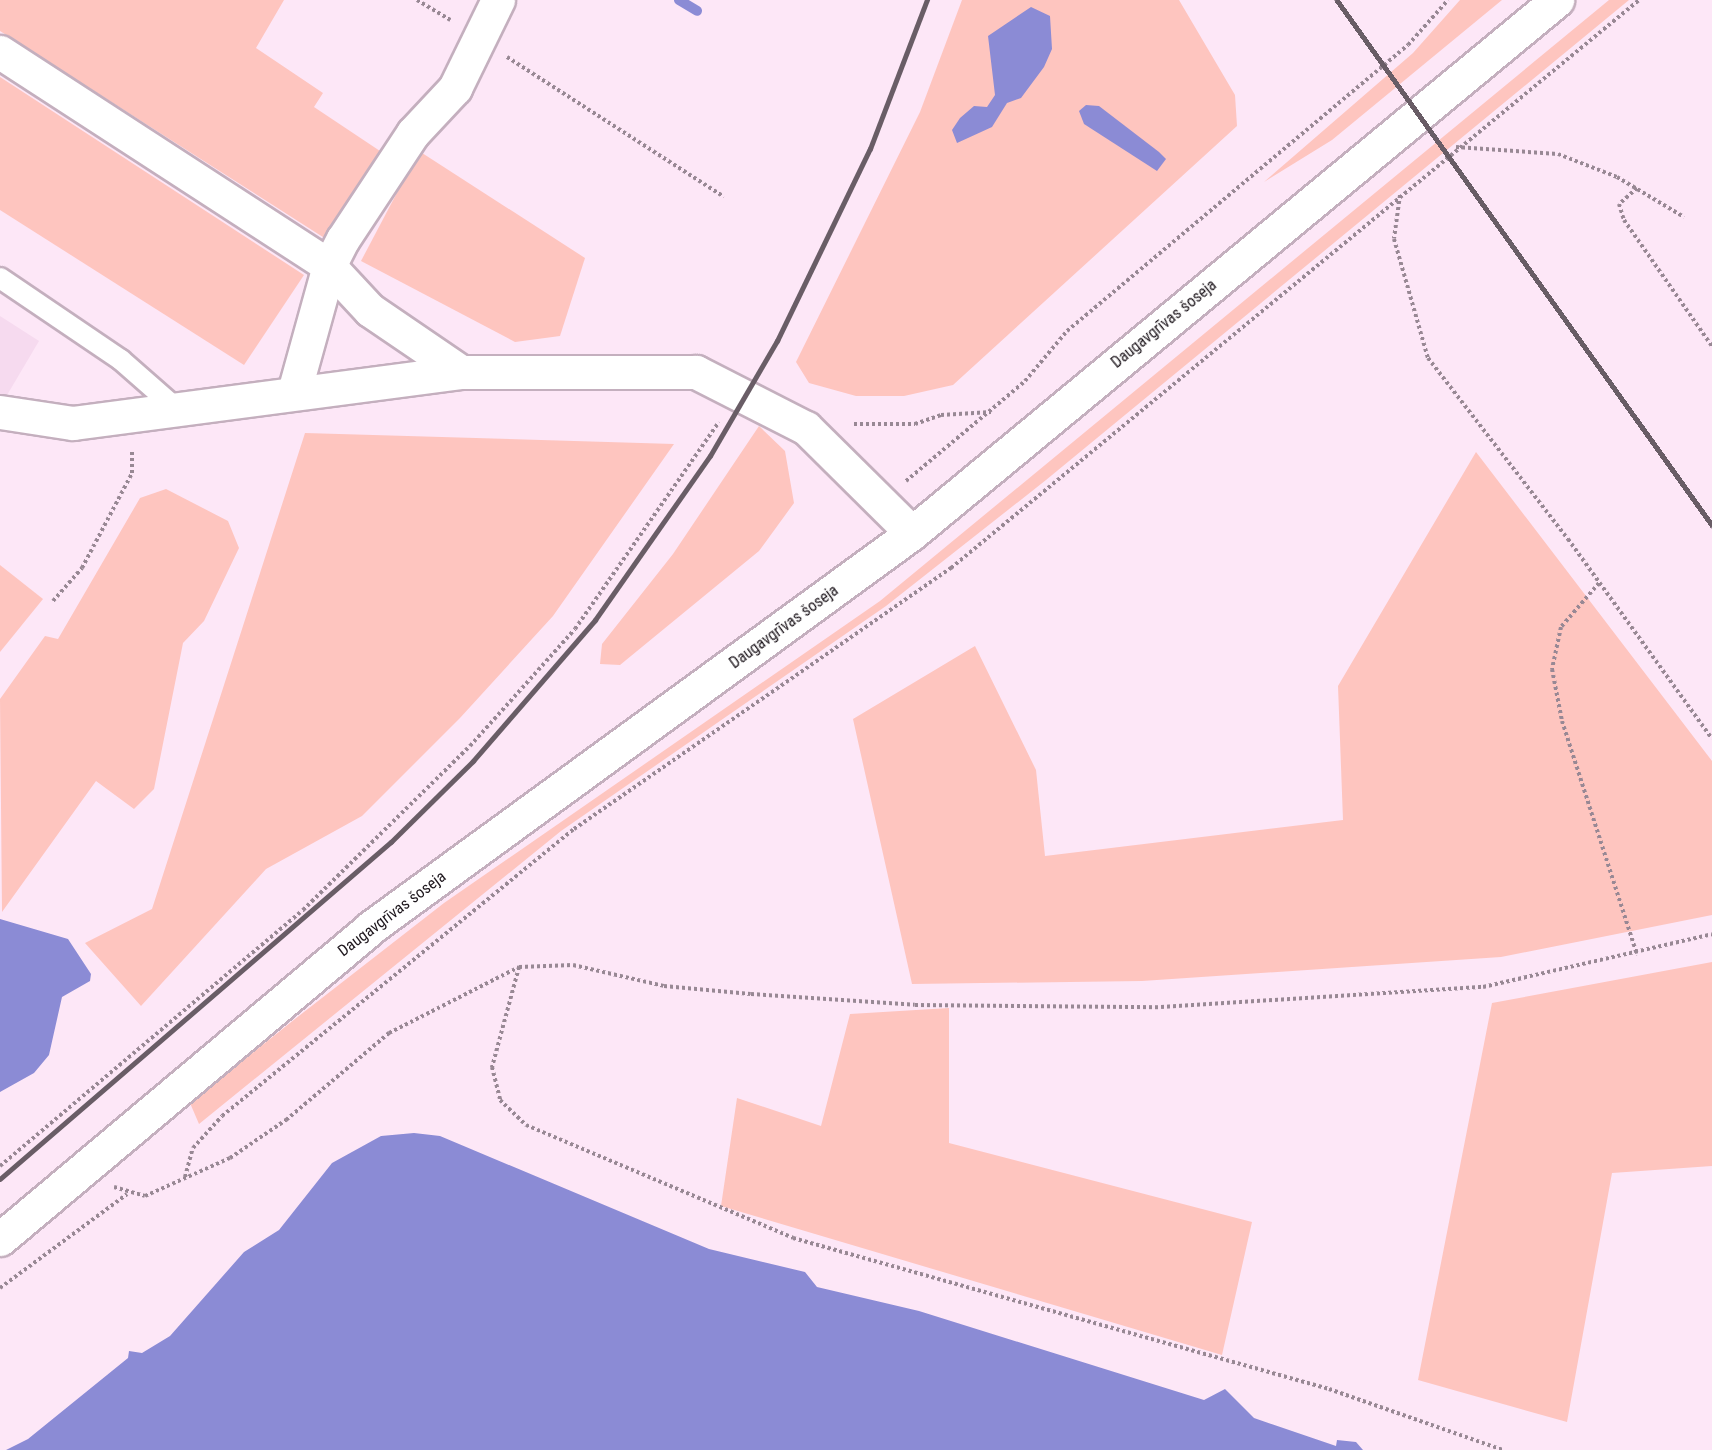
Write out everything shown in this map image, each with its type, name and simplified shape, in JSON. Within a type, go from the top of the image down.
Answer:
[{"type":"street","points":[[294,392],[329,266],[413,133],[455,88],[481,40],[498,0]]},
{"type":"street","name":"Daugavgrīvas šoseja","points":[[0,1239],[370,928],[912,533],[1557,0]]},
{"type":"street","points":[[0,52],[329,266],[370,310],[462,372]]},
{"type":"street","points":[[0,412],[73,423],[132,419],[294,392],[462,372],[696,372],[806,428],[882,500],[912,533]]},
{"type":"lane","points":[[0,278],[121,360],[178,411]]},
{"type":"path","points":[[417,0],[723,197]]},
{"type":"path","points":[[882,500],[992,412],[1067,332],[1408,45],[1448,0]]},
{"type":"path","points":[[1456,147],[1558,154],[1637,188],[1684,217]]},
{"type":"path","points":[[1637,188],[1619,204],[1624,220],[1712,346]]},
{"type":"path","points":[[1400,195],[1394,239],[1412,301],[1419,339],[1441,379],[1599,583],[1712,739]]},
{"type":"path","points":[[0,1166],[303,910],[470,746],[575,629],[739,393]]},
{"type":"path","points":[[806,428],[829,421],[915,424],[941,415],[992,412]]},
{"type":"path","points":[[53,601],[82,568],[132,473],[132,419]]},
{"type":"path","points":[[1599,583],[1561,627],[1552,669],[1562,721],[1637,955]]},
{"type":"path","points":[[90,1163],[127,1193],[145,1196],[185,1178],[256,1143],[389,1033],[519,967],[573,965],[664,986],[798,997],[1161,1007],[1483,987],[1637,955],[1712,934]]},
{"type":"path","points":[[519,967],[492,1067],[500,1100],[526,1125],[793,1238],[1329,1389],[1503,1450]]},
{"type":"path","points":[[185,1178],[193,1148],[222,1116]]},
{"type":"path","points":[[0,1288],[127,1193]]},
{"type":"shaded area","points":[[0,0],[284,0],[256,48],[323,93],[314,107],[380,151],[326,239],[0,31]]},
{"type":"shaded area","points":[[962,0],[1179,0],[1235,95],[1237,126],[953,385],[904,396],[856,396],[809,383],[796,362],[920,112]]},
{"type":"shaded area","points":[[1460,0],[1502,0],[1332,140],[1264,182],[1413,53]]},
{"type":"shaded area","points":[[1609,0],[1629,0],[1046,480],[886,606],[561,831],[199,1124],[190,1103],[295,1019],[444,903],[880,601]]},
{"type":"shaded area","points":[[0,77],[304,275],[244,365],[0,210]]},
{"type":"shaded area","points":[[419,151],[585,258],[560,336],[515,342],[361,261]]},
{"type":"shaded area","points":[[0,316],[39,341],[0,407]]},
{"type":"shaded area","points":[[759,426],[785,451],[794,503],[759,551],[620,665],[600,664],[602,644],[673,554]]},
{"type":"shaded area","points":[[305,433],[674,444],[553,616],[460,718],[362,816],[266,869],[141,1006],[85,943],[152,909]]},
{"type":"shaded area","points":[[1476,452],[1712,761],[1712,915],[1501,957],[1142,981],[912,984],[853,719],[975,646],[1036,770],[1045,856],[1343,820],[1338,686]]},
{"type":"shaded area","points":[[166,489],[228,521],[239,548],[204,621],[183,643],[154,789],[134,809],[96,781],[2,912],[0,699],[45,636],[58,639],[140,498]]},
{"type":"shaded area","points":[[0,565],[43,599],[0,652]]},
{"type":"shaded area","points":[[1712,962],[1712,1166],[1612,1173],[1567,1422],[1418,1380],[1492,1003]]},
{"type":"shaded area","points":[[949,1008],[949,1143],[1252,1222],[1222,1355],[721,1206],[737,1098],[821,1126],[850,1014]]},
{"type":"water","points":[[1031,7],[1050,16],[1052,49],[1044,67],[1021,98],[1007,103],[992,127],[957,143],[952,130],[960,118],[974,106],[987,107],[995,95],[988,36]]},
{"type":"water","points":[[1086,105],[1099,106],[1159,152],[1166,159],[1157,171],[1084,124],[1079,111]]},
{"type":"water","points":[[0,919],[68,939],[91,974],[90,981],[62,997],[49,1055],[34,1073],[0,1092]]},
{"type":"water","points":[[414,1133],[440,1136],[709,1249],[805,1272],[817,1287],[919,1311],[1204,1400],[1225,1389],[1254,1418],[1336,1446],[1337,1440],[1356,1442],[1363,1450],[6,1450],[28,1439],[128,1358],[129,1351],[142,1353],[170,1336],[244,1252],[279,1230],[332,1163],[381,1136]]},
{"type":"waterway","points":[[679,0],[697,11]]},
{"type":"railway","points":[[0,1179],[391,842],[473,761],[595,620],[710,456],[777,341],[870,149],[927,0]]},
{"type":"railway","points":[[1337,0],[1712,525]]}]
